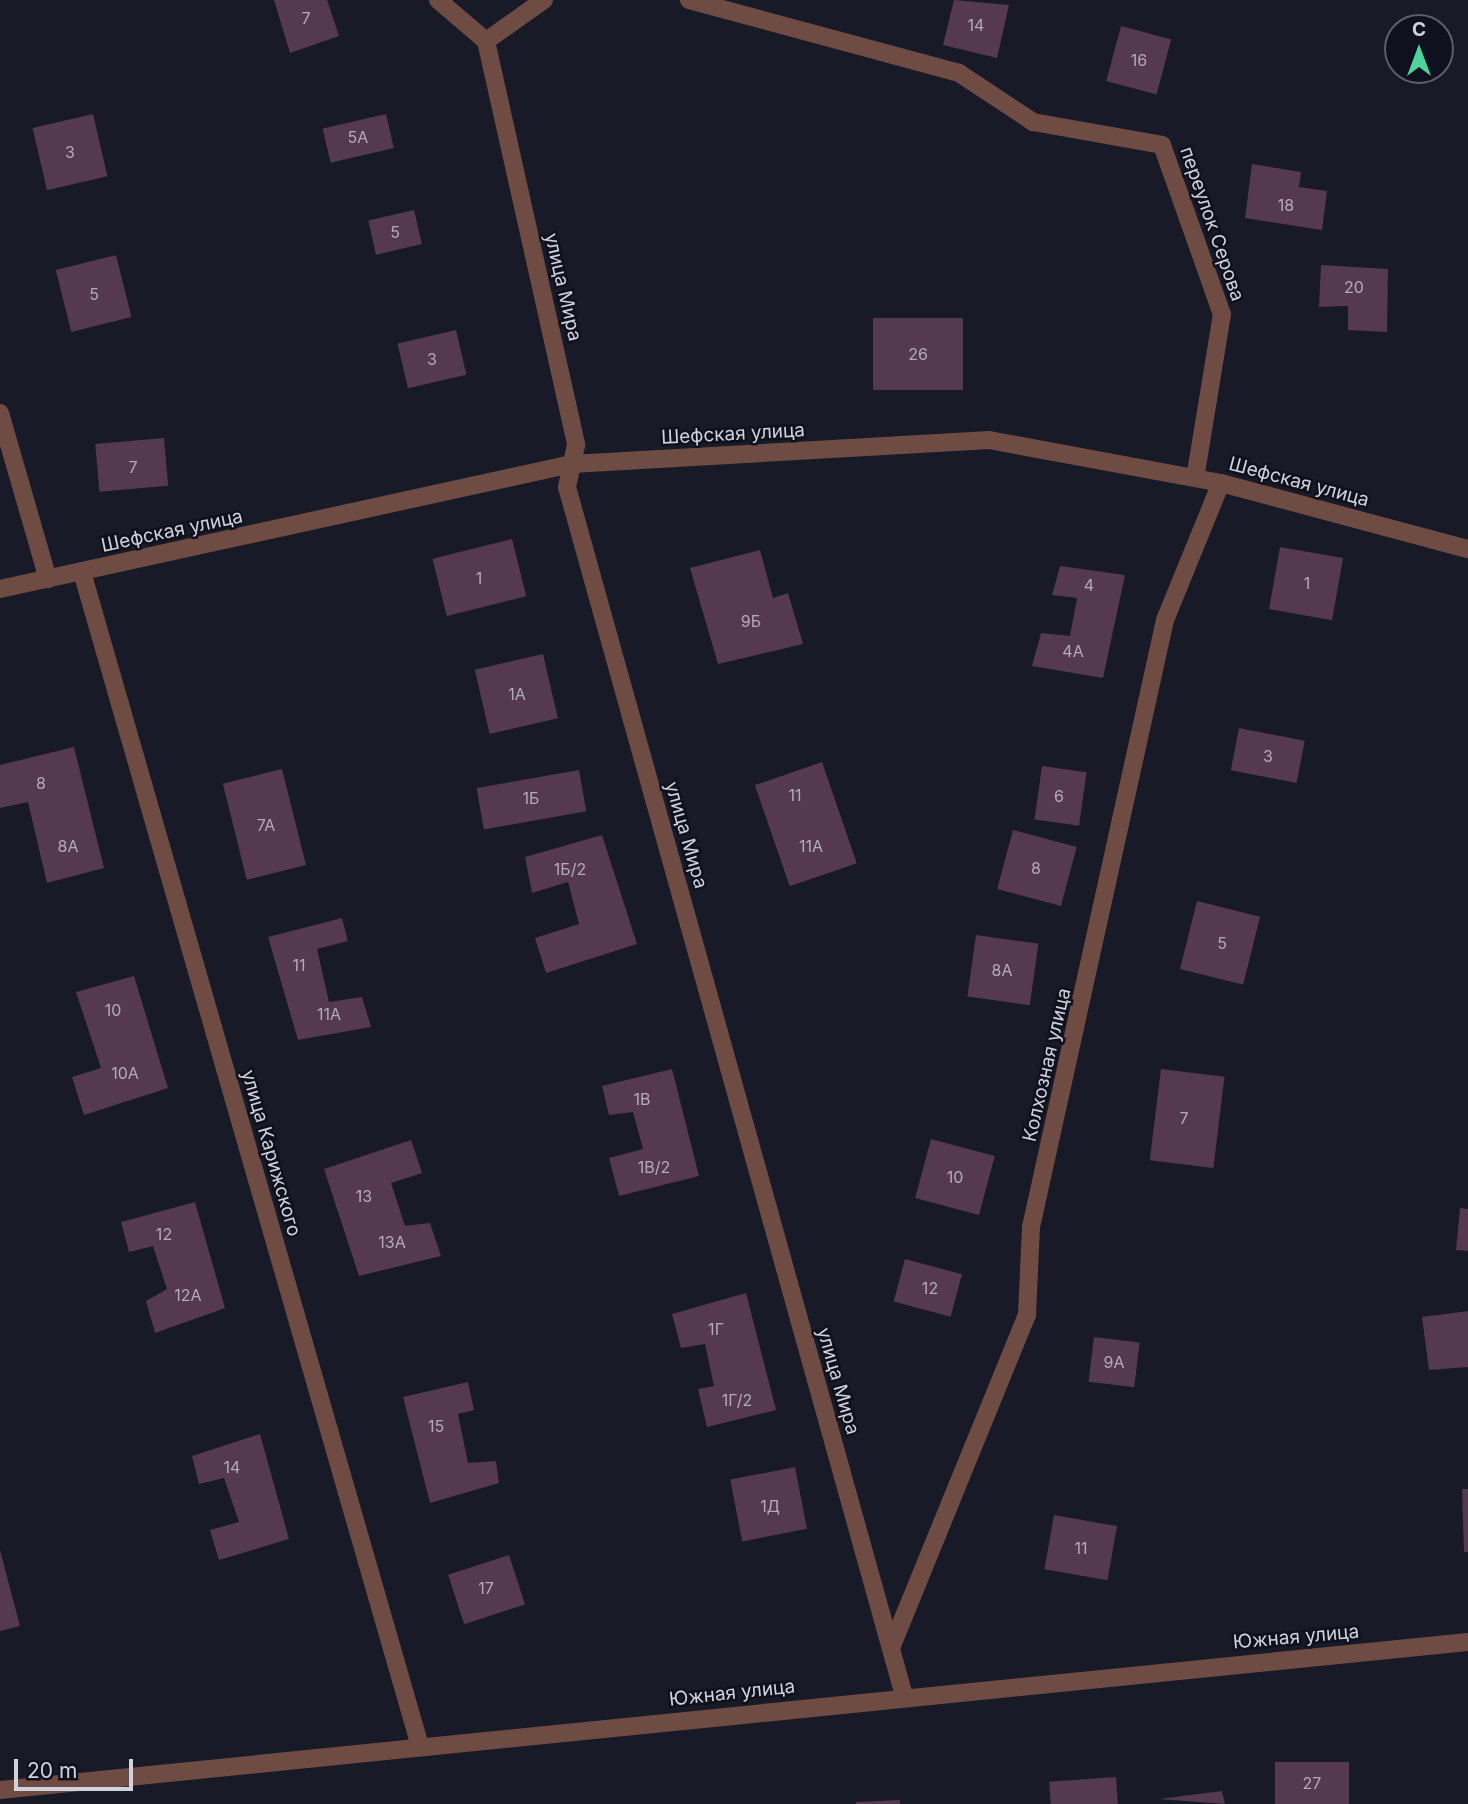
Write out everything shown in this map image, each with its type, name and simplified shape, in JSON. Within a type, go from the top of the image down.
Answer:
[{"type":"street","points":[[438,0],[486,41],[544,0]]},
{"type":"street","name":"переулок Серова","points":[[689,0],[959,73],[1033,122],[1162,145],[1222,314],[1195,478]]},
{"type":"street","name":"улица Мира","points":[[486,41],[576,445],[567,486],[904,1696]]},
{"type":"street","points":[[0,413],[48,579]]},
{"type":"street","name":"Шефская улица","points":[[0,589],[572,464],[989,440],[1221,483],[1468,549]]},
{"type":"street","name":"Колхозная улица","points":[[891,1648],[1027,1315],[1031,1227],[1164,620],[1221,483]]},
{"type":"street","name":"улица Карижского","points":[[82,572],[420,1746]]},
{"type":"street","name":"Южная улица","points":[[0,1790],[904,1696],[1468,1642]]},
{"type":"building","points":[[274,0],[327,0],[339,36],[290,53]]},
{"type":"building","points":[[954,0],[1009,5],[997,58],[943,45]]},
{"type":"building","points":[[1121,26],[1171,39],[1156,95],[1106,81]]},
{"type":"building","points":[[93,114],[107,176],[47,190],[33,128]]},
{"type":"building","points":[[386,114],[394,148],[331,163],[323,129]]},
{"type":"building","points":[[1252,164],[1301,172],[1299,187],[1327,191],[1322,230],[1245,218]]},
{"type":"building","points":[[414,210],[422,244],[376,255],[368,221]]},
{"type":"building","points":[[116,255],[131,317],[71,332],[56,270]]},
{"type":"building","points":[[1321,265],[1388,269],[1387,332],[1348,330],[1348,306],[1319,307]]},
{"type":"building","points":[[873,318],[963,318],[963,390],[873,390]]},
{"type":"building","points":[[456,330],[466,375],[408,388],[398,343]]},
{"type":"building","points":[[164,438],[168,486],[99,492],[95,444]]},
{"type":"building","points":[[512,539],[526,596],[447,616],[432,559]]},
{"type":"building","points":[[1280,547],[1343,558],[1332,620],[1269,609]]},
{"type":"building","points":[[760,550],[773,598],[788,593],[803,644],[718,664],[690,568]]},
{"type":"building","points":[[1060,566],[1125,575],[1103,678],[1032,666],[1041,633],[1070,636],[1077,598],[1052,595]]},
{"type":"building","points":[[543,654],[558,718],[490,734],[475,670]]},
{"type":"building","points":[[1239,728],[1305,741],[1297,783],[1231,770]]},
{"type":"building","points":[[74,747],[104,868],[47,883],[28,802],[0,808],[0,765]]},
{"type":"building","points":[[822,762],[857,863],[790,886],[755,785]]},
{"type":"building","points":[[1042,766],[1087,772],[1079,826],[1034,819]]},
{"type":"building","points":[[282,769],[306,865],[247,880],[223,784]]},
{"type":"building","points":[[579,770],[586,811],[484,829],[477,788]]},
{"type":"building","points":[[1013,830],[1077,847],[1061,906],[997,889]]},
{"type":"building","points":[[602,835],[637,944],[546,973],[535,938],[579,924],[568,882],[532,893],[525,857]]},
{"type":"building","points":[[1197,901],[1260,917],[1243,985],[1180,969]]},
{"type":"building","points":[[342,918],[348,941],[317,949],[329,1002],[362,997],[371,1027],[298,1040],[268,937]]},
{"type":"building","points":[[976,935],[1038,944],[1030,1005],[967,996]]},
{"type":"building","points":[[134,976],[168,1088],[84,1115],[72,1077],[101,1068],[76,992]]},
{"type":"building","points":[[672,1069],[699,1176],[619,1196],[609,1158],[643,1149],[633,1112],[609,1115],[602,1086]]},
{"type":"building","points":[[1161,1069],[1225,1077],[1213,1168],[1150,1160]]},
{"type":"building","points":[[931,1139],[995,1156],[979,1215],[915,1198]]},
{"type":"building","points":[[411,1140],[422,1173],[391,1183],[405,1226],[430,1223],[441,1256],[359,1276],[324,1169]]},
{"type":"building","points":[[195,1202],[225,1308],[155,1333],[146,1301],[167,1289],[153,1246],[129,1252],[121,1222]]},
{"type":"building","points":[[1460,1208],[1468,1209],[1468,1251],[1456,1250]]},
{"type":"building","points":[[905,1259],[962,1274],[951,1317],[894,1302]]},
{"type":"building","points":[[746,1293],[776,1410],[707,1427],[698,1389],[714,1386],[705,1344],[681,1348],[672,1314]]},
{"type":"building","points":[[1468,1311],[1468,1367],[1429,1370],[1422,1317]]},
{"type":"building","points":[[1094,1337],[1140,1343],[1134,1387],[1089,1382]]},
{"type":"building","points":[[468,1382],[474,1410],[458,1414],[468,1463],[496,1461],[499,1483],[430,1503],[403,1397]]},
{"type":"building","points":[[260,1434],[289,1539],[219,1560],[210,1530],[239,1522],[224,1478],[199,1484],[192,1456]]},
{"type":"building","points":[[795,1467],[807,1529],[742,1541],[730,1480]]},
{"type":"building","points":[[1462,1489],[1468,1489],[1468,1552],[1464,1552]]},
{"type":"building","points":[[1054,1515],[1117,1526],[1107,1580],[1044,1569]]},
{"type":"building","points":[[0,1550],[20,1626],[0,1631]]},
{"type":"building","points":[[509,1555],[525,1604],[464,1624],[448,1575]]},
{"type":"building","points":[[1275,1762],[1349,1762],[1349,1804],[1275,1804]]},
{"type":"building","points":[[1116,1777],[1118,1804],[1051,1804],[1049,1782]]},
{"type":"building","points":[[1222,1791],[1225,1804],[1159,1799]]},
{"type":"building","points":[[900,1800],[900,1804],[856,1804],[856,1802]]}]
